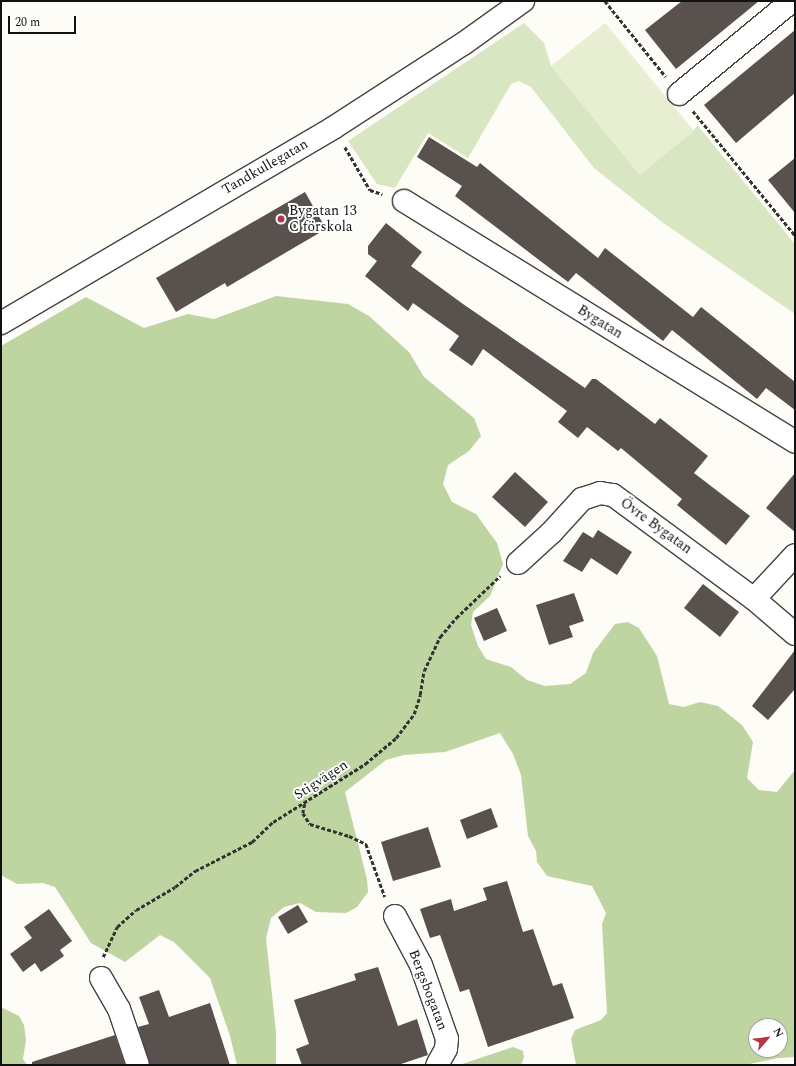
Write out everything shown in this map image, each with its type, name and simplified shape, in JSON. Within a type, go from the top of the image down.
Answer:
[{"type":"street","points":[[679,94],[792,1]]},
{"type":"street","name":"Tandkullegatan","points":[[1,323],[333,128],[463,44],[516,3]]},
{"type":"street","name":"Bygatan","points":[[404,201],[795,442]]},
{"type":"street","name":"Övre Bygatan","points":[[518,562],[551,533],[582,499],[600,493],[613,495],[630,506],[754,599],[795,634]]},
{"type":"street","points":[[754,599],[795,556]]},
{"type":"street","name":"Bergsbogatan","points":[[395,916],[421,965],[447,1039],[446,1049],[437,1065]]},
{"type":"street","points":[[101,978],[120,1009],[138,1065]]},
{"type":"path","points":[[605,1],[795,235]]},
{"type":"path","points":[[333,128],[370,190],[404,201]]},
{"type":"path","name":"Stigvägen","points":[[101,978],[104,952],[117,927],[136,910],[175,887],[195,871],[252,842],[273,822],[305,804],[365,764],[396,738],[414,714],[420,695],[424,671],[440,637],[474,599],[518,562]]},
{"type":"path","points":[[305,804],[303,813],[310,824],[366,844],[385,897],[395,916]]},
{"type":"green space","points":[[524,23],[544,43],[551,66],[640,175],[698,126],[795,244],[795,314],[662,222],[594,168],[531,87],[519,81],[511,84],[468,158],[428,133],[395,188],[377,184],[348,141]]},
{"type":"green space","points":[[605,23],[694,131],[640,175],[551,66]]},
{"type":"green space","points":[[276,296],[348,304],[369,316],[409,352],[424,377],[474,418],[481,436],[469,451],[448,465],[443,484],[452,502],[476,514],[497,543],[503,564],[490,596],[473,612],[471,625],[478,646],[486,659],[511,667],[527,680],[545,686],[570,684],[586,673],[593,653],[615,624],[628,622],[639,628],[657,656],[669,704],[684,707],[700,702],[718,706],[742,725],[753,742],[747,778],[759,790],[777,792],[795,770],[795,1057],[788,1057],[788,1018],[748,1018],[748,1058],[778,1058],[745,1065],[576,1065],[571,1039],[575,1030],[601,1020],[607,1013],[602,924],[606,913],[592,886],[547,876],[537,862],[536,851],[528,836],[521,775],[513,754],[500,733],[445,752],[404,755],[386,760],[345,792],[367,879],[368,892],[357,907],[346,913],[316,912],[300,903],[284,907],[271,918],[266,938],[276,1032],[276,1065],[237,1065],[230,1036],[210,978],[174,942],[160,935],[125,962],[91,943],[55,887],[43,883],[17,884],[1,875],[1,346],[86,297],[144,328],[188,314],[214,319]]},
{"type":"green space","points":[[1,1007],[19,1016],[24,1025],[26,1040],[23,1059],[27,1065],[1,1065]]},
{"type":"green space","points":[[513,1047],[523,1051],[524,1057],[521,1065],[459,1065]]},
{"type":"building","points":[[682,1],[759,1],[676,69],[645,30]]},
{"type":"building","points":[[795,30],[795,93],[736,143],[704,105]]},
{"type":"building","points":[[429,137],[477,167],[480,163],[598,258],[605,248],[693,317],[701,307],[795,382],[795,410],[766,388],[757,399],[672,330],[663,341],[576,273],[568,282],[455,196],[462,186],[417,157]]},
{"type":"building","points":[[795,158],[795,213],[768,180]]},
{"type":"building","points":[[305,192],[326,229],[227,287],[225,283],[176,312],[156,278]]},
{"type":"building","points":[[386,223],[422,252],[411,266],[463,304],[585,388],[592,379],[596,379],[655,424],[660,418],[708,456],[694,473],[750,516],[726,545],[677,505],[682,499],[621,448],[618,451],[587,427],[578,438],[558,422],[567,411],[483,349],[472,366],[449,350],[459,336],[413,303],[408,311],[365,276],[377,261],[368,254],[368,246]]},
{"type":"building","points":[[515,472],[548,502],[525,527],[492,497]]},
{"type":"building","points":[[795,473],[795,532],[766,508]]},
{"type":"building","points":[[598,530],[632,552],[617,575],[591,558],[582,572],[563,561],[583,532],[593,538]]},
{"type":"building","points":[[703,584],[739,612],[720,637],[684,608]]},
{"type":"building","points":[[574,593],[584,621],[569,626],[573,637],[549,645],[536,605]]},
{"type":"building","points":[[497,608],[507,631],[484,641],[474,618]]},
{"type":"building","points":[[795,650],[795,689],[768,720],[752,706]]},
{"type":"building","points":[[491,808],[498,827],[467,839],[460,820]]},
{"type":"building","points":[[428,827],[441,867],[393,881],[381,842]]},
{"type":"building","points":[[507,881],[523,932],[533,929],[553,986],[562,983],[574,1018],[488,1047],[469,989],[460,992],[440,935],[430,938],[420,909],[451,899],[454,911],[487,900],[483,888]]},
{"type":"building","points":[[298,905],[308,922],[288,934],[278,917]]},
{"type":"building","points":[[49,909],[72,941],[60,950],[64,956],[41,972],[35,963],[23,972],[10,954],[32,938],[24,927]]},
{"type":"building","points":[[378,967],[398,1026],[417,1019],[428,1055],[398,1065],[302,1065],[296,1049],[309,1044],[294,1000],[356,980],[354,974]]},
{"type":"building","points":[[159,990],[169,1017],[210,1003],[230,1065],[150,1065],[138,1027],[149,1024],[139,997]]},
{"type":"building","points":[[115,1035],[125,1065],[32,1065],[32,1062]]},
{"type":"place","name":"Bygatan 13 C förskola","points":[[281,219]]}]
